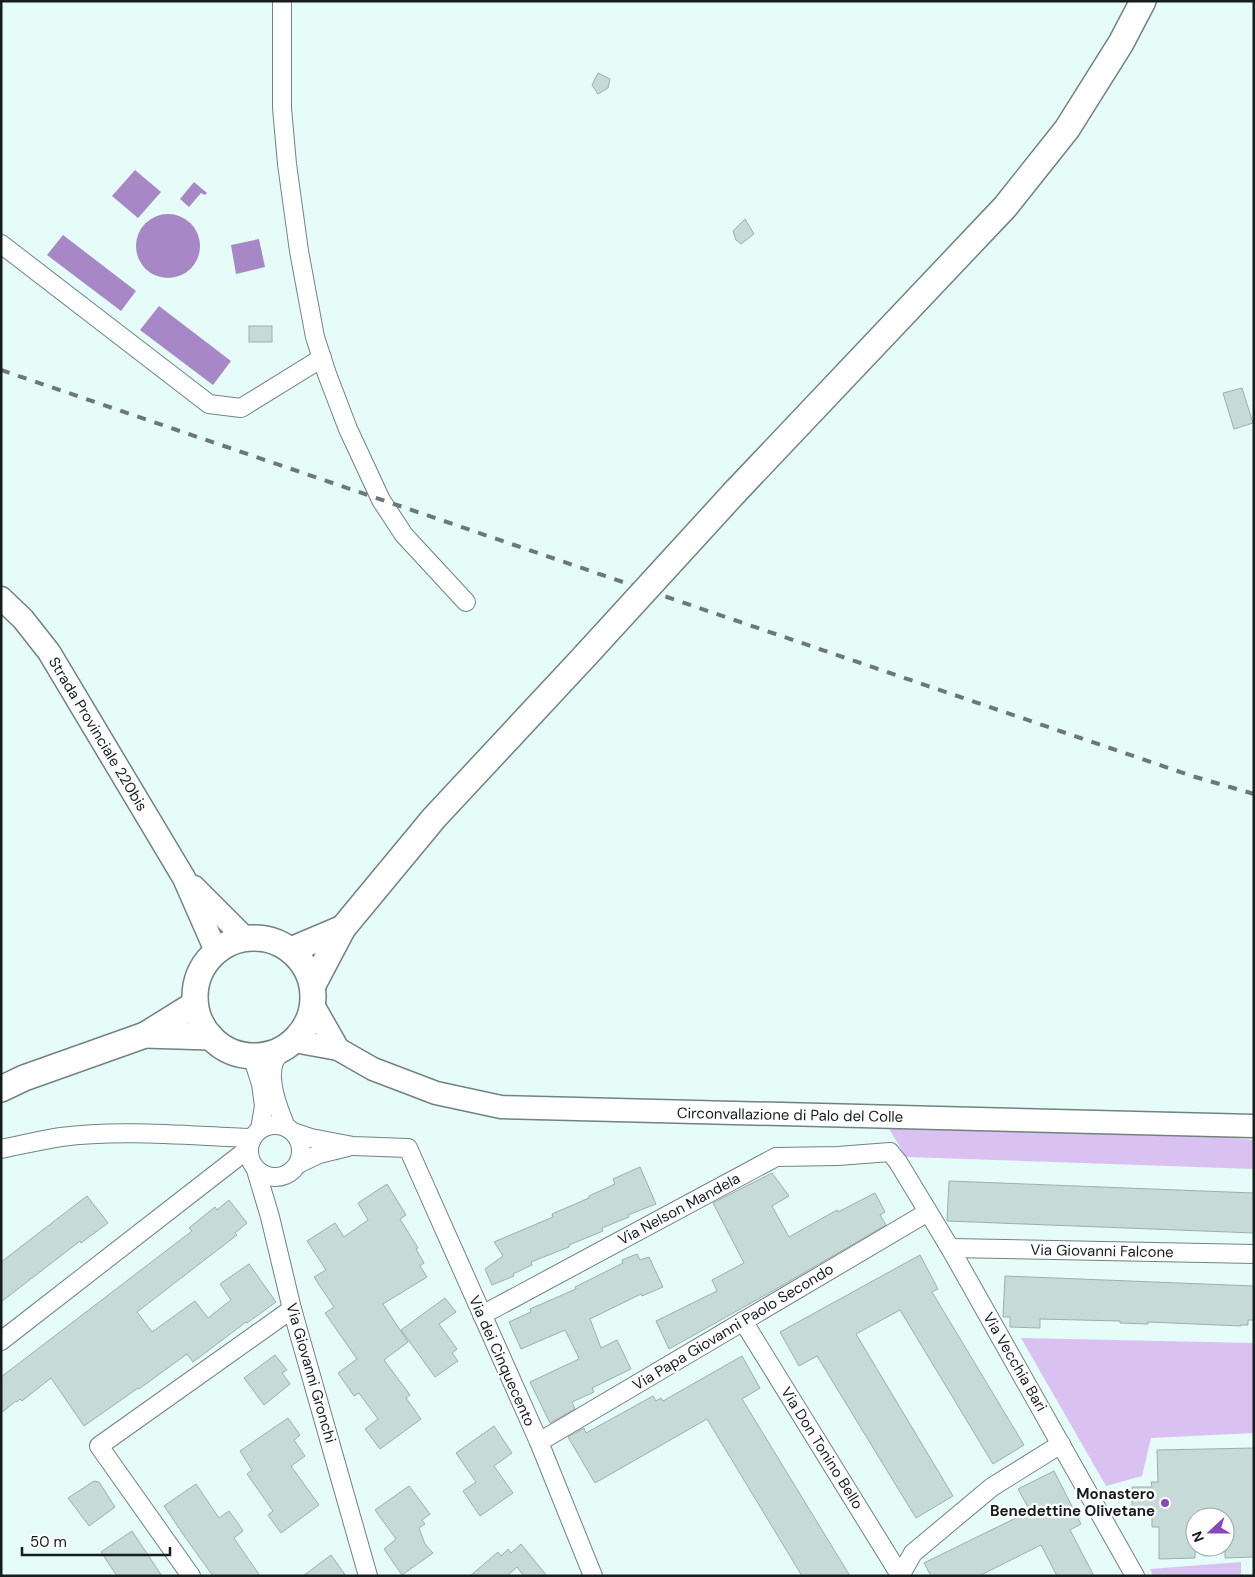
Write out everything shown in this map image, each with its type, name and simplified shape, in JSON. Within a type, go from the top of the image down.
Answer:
[{"type":"main road","points":[[313,995],[305,966],[292,950],[277,942],[262,938],[245,938],[230,942],[216,951],[203,966],[196,984],[195,1004],[200,1022],[211,1038],[237,1054],[252,1056],[268,1054],[289,1045],[306,1025],[313,995],[343,928],[434,818],[735,492],[1005,207],[1067,129],[1121,43],[1144,1]]},
{"type":"main road","points":[[292,950],[343,928]]},
{"type":"main road","points":[[1,1089],[24,1078],[146,1035],[195,1004]]},
{"type":"main road","points":[[146,1035],[211,1038]]},
{"type":"street","points":[[282,1],[282,108],[287,164],[310,313],[322,358],[348,428],[381,500],[404,535],[466,602]]},
{"type":"street","points":[[1,244],[209,404],[241,408],[322,358]]},
{"type":"street","name":"Strada Provinciale 220bis","points":[[1,598],[23,619],[49,652],[184,878]]},
{"type":"street","points":[[184,878],[245,938]]},
{"type":"street","points":[[184,878],[216,951]]},
{"type":"street","points":[[270,1217],[273,1198],[301,1156],[301,1147],[298,1139],[289,1130],[277,1105],[272,1085],[274,1063],[289,1045],[338,1049],[313,995]]},
{"type":"street","name":"Circonvallazione di Palo del Colle","points":[[338,1049],[373,1069],[436,1093],[501,1107],[1254,1126]]},
{"type":"street","points":[[252,1056],[262,1091],[264,1106],[253,1139]]},
{"type":"street","points":[[1,1342],[268,1125],[277,1125],[311,1138],[353,1146]]},
{"type":"street","points":[[1,1148],[61,1137],[102,1134],[161,1134],[253,1139]]},
{"type":"street","name":"Via Giovanni Gronchi","points":[[253,1139],[250,1160],[256,1170],[270,1217],[292,1309],[368,1576]]},
{"type":"street","points":[[256,1170],[270,1177],[292,1170],[319,1154],[353,1146]]},
{"type":"street","name":"Via dei Cinquecento","points":[[353,1146],[408,1148],[539,1442],[593,1576]]},
{"type":"street","name":"Via Nelson Mandela","points":[[482,1315],[776,1157],[838,1156],[890,1152]]},
{"type":"street","name":"Via Vecchia Bari","points":[[890,1152],[950,1248],[1135,1576]]},
{"type":"street","name":"Via Papa Giovanni Paolo Secondo","points":[[539,1442],[928,1212]]},
{"type":"street","name":"Via Giovanni Falcone","points":[[950,1248],[1254,1254]]},
{"type":"street","points":[[191,1576],[99,1446],[292,1309]]},
{"type":"street","name":"Via Don Tonino Bello","points":[[743,1320],[900,1575]]},
{"type":"street","points":[[900,1575],[913,1553],[992,1487],[1061,1444]]},
{"type":"shaded area","points":[[135,170],[161,192],[138,218],[112,196]]},
{"type":"shaded area","points":[[194,182],[207,193],[205,195],[201,193],[189,207],[180,199]]},
{"type":"shaded area","points":[[168,214],[180,216],[191,223],[198,234],[200,246],[198,258],[191,269],[180,276],[168,278],[156,276],[145,269],[138,258],[136,246],[138,234],[145,223],[156,216]]},
{"type":"shaded area","points":[[63,235],[136,291],[121,311],[47,255]]},
{"type":"shaded area","points":[[259,239],[265,267],[236,274],[231,245]]},
{"type":"shaded area","points":[[159,306],[231,361],[213,385],[140,330]]},
{"type":"shaded area","points":[[888,1127],[1227,1137],[1254,1140],[1254,1169],[906,1157]]},
{"type":"shaded area","points":[[1021,1338],[1254,1343],[1254,1433],[1151,1438],[1142,1476],[1106,1486]]},
{"type":"shaded area","points":[[1241,1562],[1241,1576],[1153,1576],[1150,1569]]},
{"type":"building","points":[[598,73],[610,79],[608,88],[598,94],[592,85]]},
{"type":"building","points":[[745,219],[754,234],[741,244],[736,240],[733,231]]},
{"type":"building","points":[[249,326],[272,326],[272,342],[249,342]]},
{"type":"building","points":[[1242,388],[1253,423],[1234,429],[1223,393]]},
{"type":"building","points":[[640,1167],[656,1204],[628,1215],[629,1217],[602,1228],[603,1231],[569,1245],[569,1247],[531,1262],[532,1265],[513,1274],[514,1276],[492,1285],[485,1269],[503,1256],[494,1242],[553,1217],[552,1214],[589,1198],[589,1196],[615,1184],[613,1179]]},
{"type":"building","points":[[772,1173],[789,1196],[772,1206],[789,1237],[837,1210],[838,1212],[875,1193],[885,1212],[880,1215],[886,1225],[669,1349],[656,1321],[717,1291],[712,1280],[744,1263],[713,1203]]},
{"type":"building","points":[[949,1181],[1254,1193],[1254,1233],[947,1221]]},
{"type":"building","points":[[387,1184],[406,1215],[400,1219],[418,1248],[416,1249],[424,1263],[420,1266],[427,1277],[383,1304],[408,1342],[384,1360],[410,1395],[406,1398],[421,1419],[380,1449],[365,1429],[378,1419],[359,1393],[354,1396],[338,1373],[357,1359],[325,1313],[334,1307],[314,1277],[326,1270],[307,1241],[335,1223],[344,1237],[368,1220],[358,1203]]},
{"type":"building","points":[[87,1196],[108,1223],[81,1243],[80,1241],[1,1302],[1,1262]]},
{"type":"building","points":[[229,1200],[247,1223],[235,1233],[237,1235],[137,1312],[152,1332],[195,1301],[208,1318],[231,1300],[220,1284],[249,1264],[276,1302],[193,1362],[187,1354],[84,1426],[51,1378],[22,1401],[20,1399],[16,1401],[1,1413],[1,1377],[192,1231],[189,1228],[215,1207],[217,1210]]},
{"type":"building","points":[[637,1254],[640,1260],[649,1257],[663,1287],[642,1296],[641,1294],[590,1319],[601,1348],[617,1340],[631,1369],[592,1388],[594,1392],[572,1402],[575,1409],[550,1423],[530,1382],[579,1359],[578,1356],[565,1330],[521,1349],[509,1322],[531,1312],[530,1309],[576,1289],[575,1287],[623,1263],[622,1260]]},
{"type":"building","points":[[920,1255],[938,1289],[932,1292],[1024,1445],[993,1464],[900,1310],[856,1334],[953,1496],[916,1518],[817,1356],[799,1366],[780,1332]]},
{"type":"building","points":[[1005,1276],[1254,1286],[1254,1320],[1248,1320],[1248,1325],[1241,1326],[1040,1319],[1040,1328],[1010,1327],[1010,1317],[1003,1317]]},
{"type":"building","points":[[445,1298],[456,1312],[439,1324],[457,1349],[452,1353],[458,1361],[435,1377],[401,1330]]},
{"type":"building","points":[[275,1355],[287,1370],[282,1373],[290,1384],[264,1405],[244,1378]]},
{"type":"building","points":[[742,1356],[760,1388],[742,1399],[850,1576],[802,1576],[707,1419],[595,1483],[568,1437],[584,1428],[586,1433],[653,1396],[656,1401],[661,1398],[663,1401]]},
{"type":"building","points":[[288,1418],[300,1435],[294,1440],[305,1456],[291,1466],[319,1505],[281,1533],[268,1515],[273,1511],[247,1474],[252,1470],[240,1451]]},
{"type":"building","points":[[494,1426],[512,1453],[494,1466],[513,1493],[480,1516],[463,1491],[476,1482],[456,1453]]},
{"type":"building","points":[[1254,1448],[1254,1557],[1225,1558],[1235,1557],[1235,1507],[1185,1507],[1185,1557],[1195,1558],[1159,1559],[1159,1527],[1152,1527],[1152,1508],[1132,1508],[1132,1487],[1152,1487],[1151,1482],[1158,1482],[1157,1450]]},
{"type":"building","points":[[1054,1471],[1081,1524],[1070,1530],[1094,1576],[1057,1576],[1041,1545],[979,1576],[931,1576],[924,1563],[1030,1511],[1018,1489]]},
{"type":"building","points":[[94,1481],[99,1482],[115,1507],[89,1526],[68,1498]]},
{"type":"building","points":[[196,1484],[219,1518],[229,1511],[238,1523],[243,1531],[234,1538],[260,1576],[213,1576],[185,1537],[164,1506]]},
{"type":"building","points":[[409,1486],[430,1514],[422,1520],[425,1524],[419,1528],[425,1544],[433,1553],[402,1575],[384,1549],[396,1539],[375,1510]]},
{"type":"building","points":[[132,1531],[162,1576],[117,1576],[101,1552]]},
{"type":"building","points":[[521,1544],[547,1576],[524,1576],[517,1567],[507,1576],[470,1576],[498,1552],[501,1556],[508,1549],[511,1553]]},
{"type":"building","points":[[331,1555],[346,1576],[303,1576]]},
{"type":"railway","points":[[1,370],[1192,776],[1254,794]]},
{"type":"place","name":"Monastero Benedettine Olivetane","points":[[1165,1503]]}]
